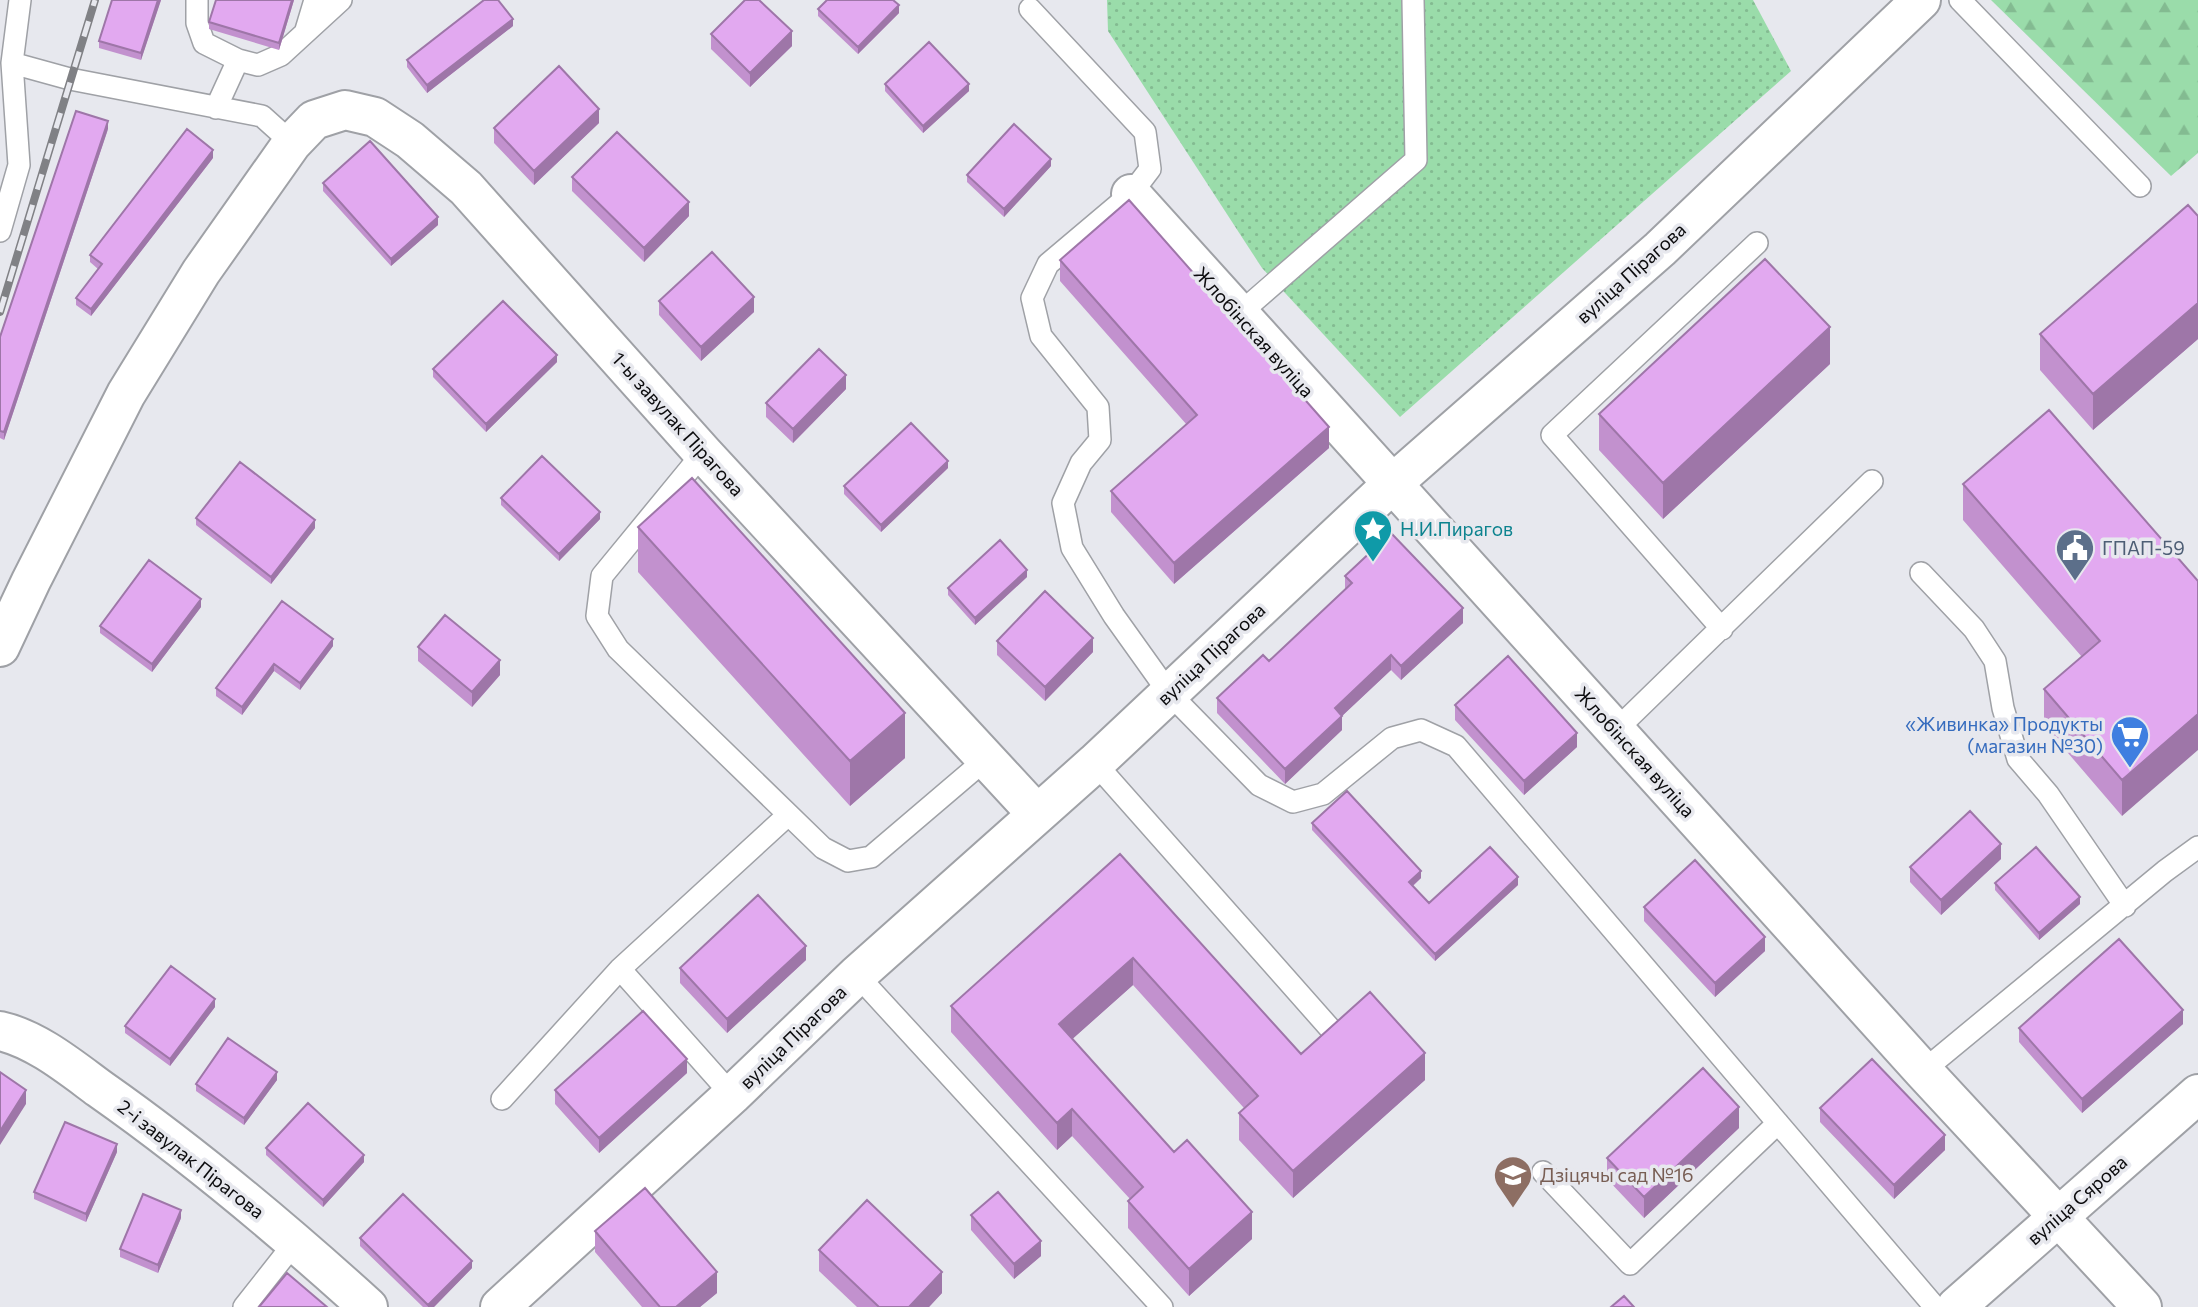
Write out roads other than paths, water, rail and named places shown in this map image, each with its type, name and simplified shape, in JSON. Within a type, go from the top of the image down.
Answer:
[{"type":"street","name":"вуліца Пірагова","points":[[500,1307],[732,1095],[858,975],[1096,763],[1392,484],[1660,249],[1921,0]]},
{"type":"street","name":"1-ы завулак Пірагова","points":[[0,647],[127,394],[201,272],[292,143],[314,120],[345,110],[375,117],[410,140],[467,188],[703,453],[1037,814]]},
{"type":"street","name":"Жлобінская вуліца","points":[[1131,194],[1923,1071],[2142,1307]]},
{"type":"street","name":"2-і завулак Пірагова","points":[[0,1031],[16,1034],[67,1065],[131,1111],[296,1241],[368,1307]]},
{"type":"street","name":"вуліца Сярова","points":[[1956,1307],[2198,1094]]},
{"type":"lane","points":[[0,231],[19,165],[12,63],[20,0]]},
{"type":"lane","points":[[197,0],[197,23],[204,43],[238,60],[258,65],[281,55],[341,0]]},
{"type":"lane","points":[[306,30],[315,0]]},
{"type":"lane","points":[[1239,314],[1416,160],[1413,0]]},
{"type":"lane","points":[[1960,0],[2140,186]]},
{"type":"lane","points":[[1030,9],[1145,132],[1150,169],[1131,194],[1048,264],[1032,298],[1041,336],[1098,407],[1100,440],[1081,463],[1063,503],[1072,548],[1114,616],[1169,693],[1259,785],[1293,802],[1323,794],[1392,738],[1421,730],[1456,746],[1935,1307]]},
{"type":"lane","points":[[216,108],[238,60]]},
{"type":"lane","points":[[12,63],[70,79],[262,116],[292,143]]},
{"type":"lane","points":[[1722,629],[1552,435],[1757,243]]},
{"type":"lane","points":[[703,453],[602,576],[597,616],[618,649],[823,848],[848,861],[871,858],[986,759]]},
{"type":"lane","points":[[1615,731],[1872,481]]},
{"type":"lane","points":[[1921,572],[1974,629],[1995,661],[2003,708],[2018,759],[2048,794],[2125,906]]},
{"type":"lane","points":[[1096,763],[1334,1033]]},
{"type":"lane","points":[[502,1099],[620,969],[788,815]]},
{"type":"lane","points":[[1923,1071],[2165,871],[2198,847]]},
{"type":"lane","points":[[620,969],[732,1095]]},
{"type":"lane","points":[[858,975],[1162,1307]]},
{"type":"lane","points":[[1543,1172],[1630,1264],[1778,1123]]},
{"type":"lane","points":[[244,1307],[296,1241]]},
{"type":"railway","points":[[0,312],[95,0]]},
{"type":"place","name":"Н.И.Пирагов","points":[[1373,563]]},
{"type":"place","name":"ГПАП-59","points":[[2075,582]]},
{"type":"place","name":"«Живинка» Продукты (магазин №30)","points":[[2130,769]]},
{"type":"place","name":"Дзіцячы сад №16","points":[[1513,1209]]}]
